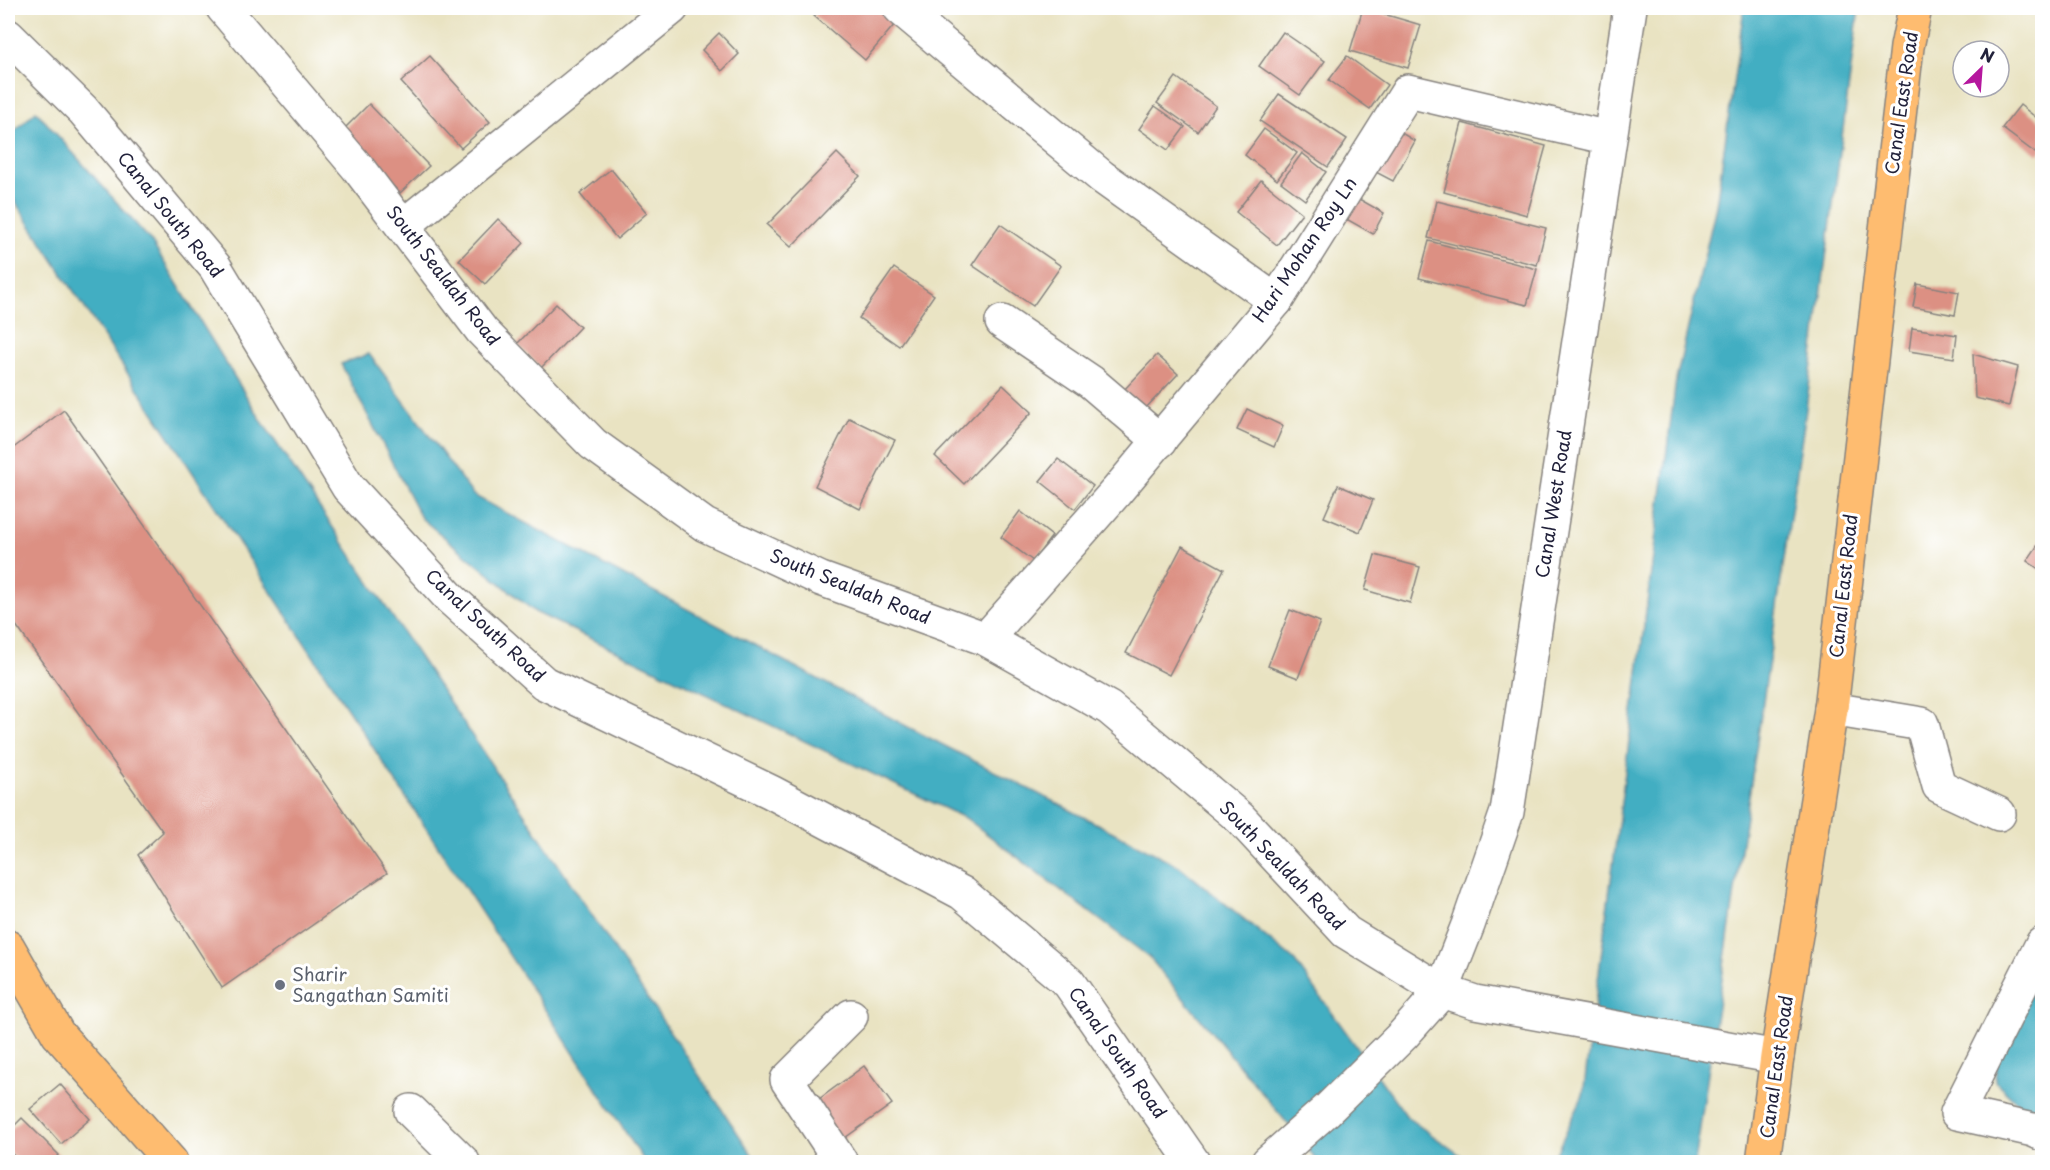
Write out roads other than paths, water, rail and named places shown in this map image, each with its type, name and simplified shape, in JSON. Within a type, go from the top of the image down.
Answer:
[{"type":"main road","name":"Canal East Road","points":[[1763,1162],[1831,709],[1904,70],[1916,8]]},
{"type":"main road","points":[[8,947],[58,1034],[171,1162]]},
{"type":"street","name":"South Sealdah Road","points":[[223,8],[358,168],[482,331],[593,444],[705,525],[821,579],[986,639],[1109,708],[1240,818],[1346,932],[1442,991],[1475,1002],[1777,1057]]},
{"type":"street","points":[[403,226],[672,8]]},
{"type":"street","points":[[900,8],[1102,177],[1276,301]]},
{"type":"street","name":"Canal West Road","points":[[1442,991],[1468,925],[1507,812],[1610,138],[1623,10]]},
{"type":"street","name":"Canal South Road","points":[[8,36],[83,110],[215,267],[348,487],[451,599],[544,683],[771,792],[962,893],[1069,983],[1193,1162]]},
{"type":"street","name":"Hari Mohan Roy Ln","points":[[986,639],[1160,441],[1276,301],[1408,91],[1610,138]]},
{"type":"street","points":[[1002,322],[1091,382],[1160,441]]},
{"type":"street","points":[[1831,709],[1922,724],[1938,786],[1999,814]]},
{"type":"street","points":[[2043,944],[1957,1113],[2043,1134]]},
{"type":"street","points":[[1268,1162],[1327,1110],[1403,1035],[1442,991]]},
{"type":"street","points":[[841,1162],[787,1080],[851,1016]]},
{"type":"street","points":[[411,1111],[463,1162]]},
{"type":"water","points":[[1744,8],[1859,8],[1805,417],[1695,1162],[1552,1162],[1583,1095],[1676,380],[1716,206]]},
{"type":"water","points":[[36,111],[151,241],[261,420],[757,1162],[645,1162],[8,191],[8,137]]},
{"type":"water","points":[[369,354],[473,495],[910,728],[1179,866],[1294,960],[1408,1118],[1470,1162],[1317,1162],[1149,957],[967,819],[535,612],[421,518],[341,364]]},
{"type":"water","points":[[2042,952],[2042,1119],[2033,1118],[1995,1081],[1999,1032]]},
{"type":"place","name":"Sharir Sangathan Samiti","points":[[280,985]]}]
